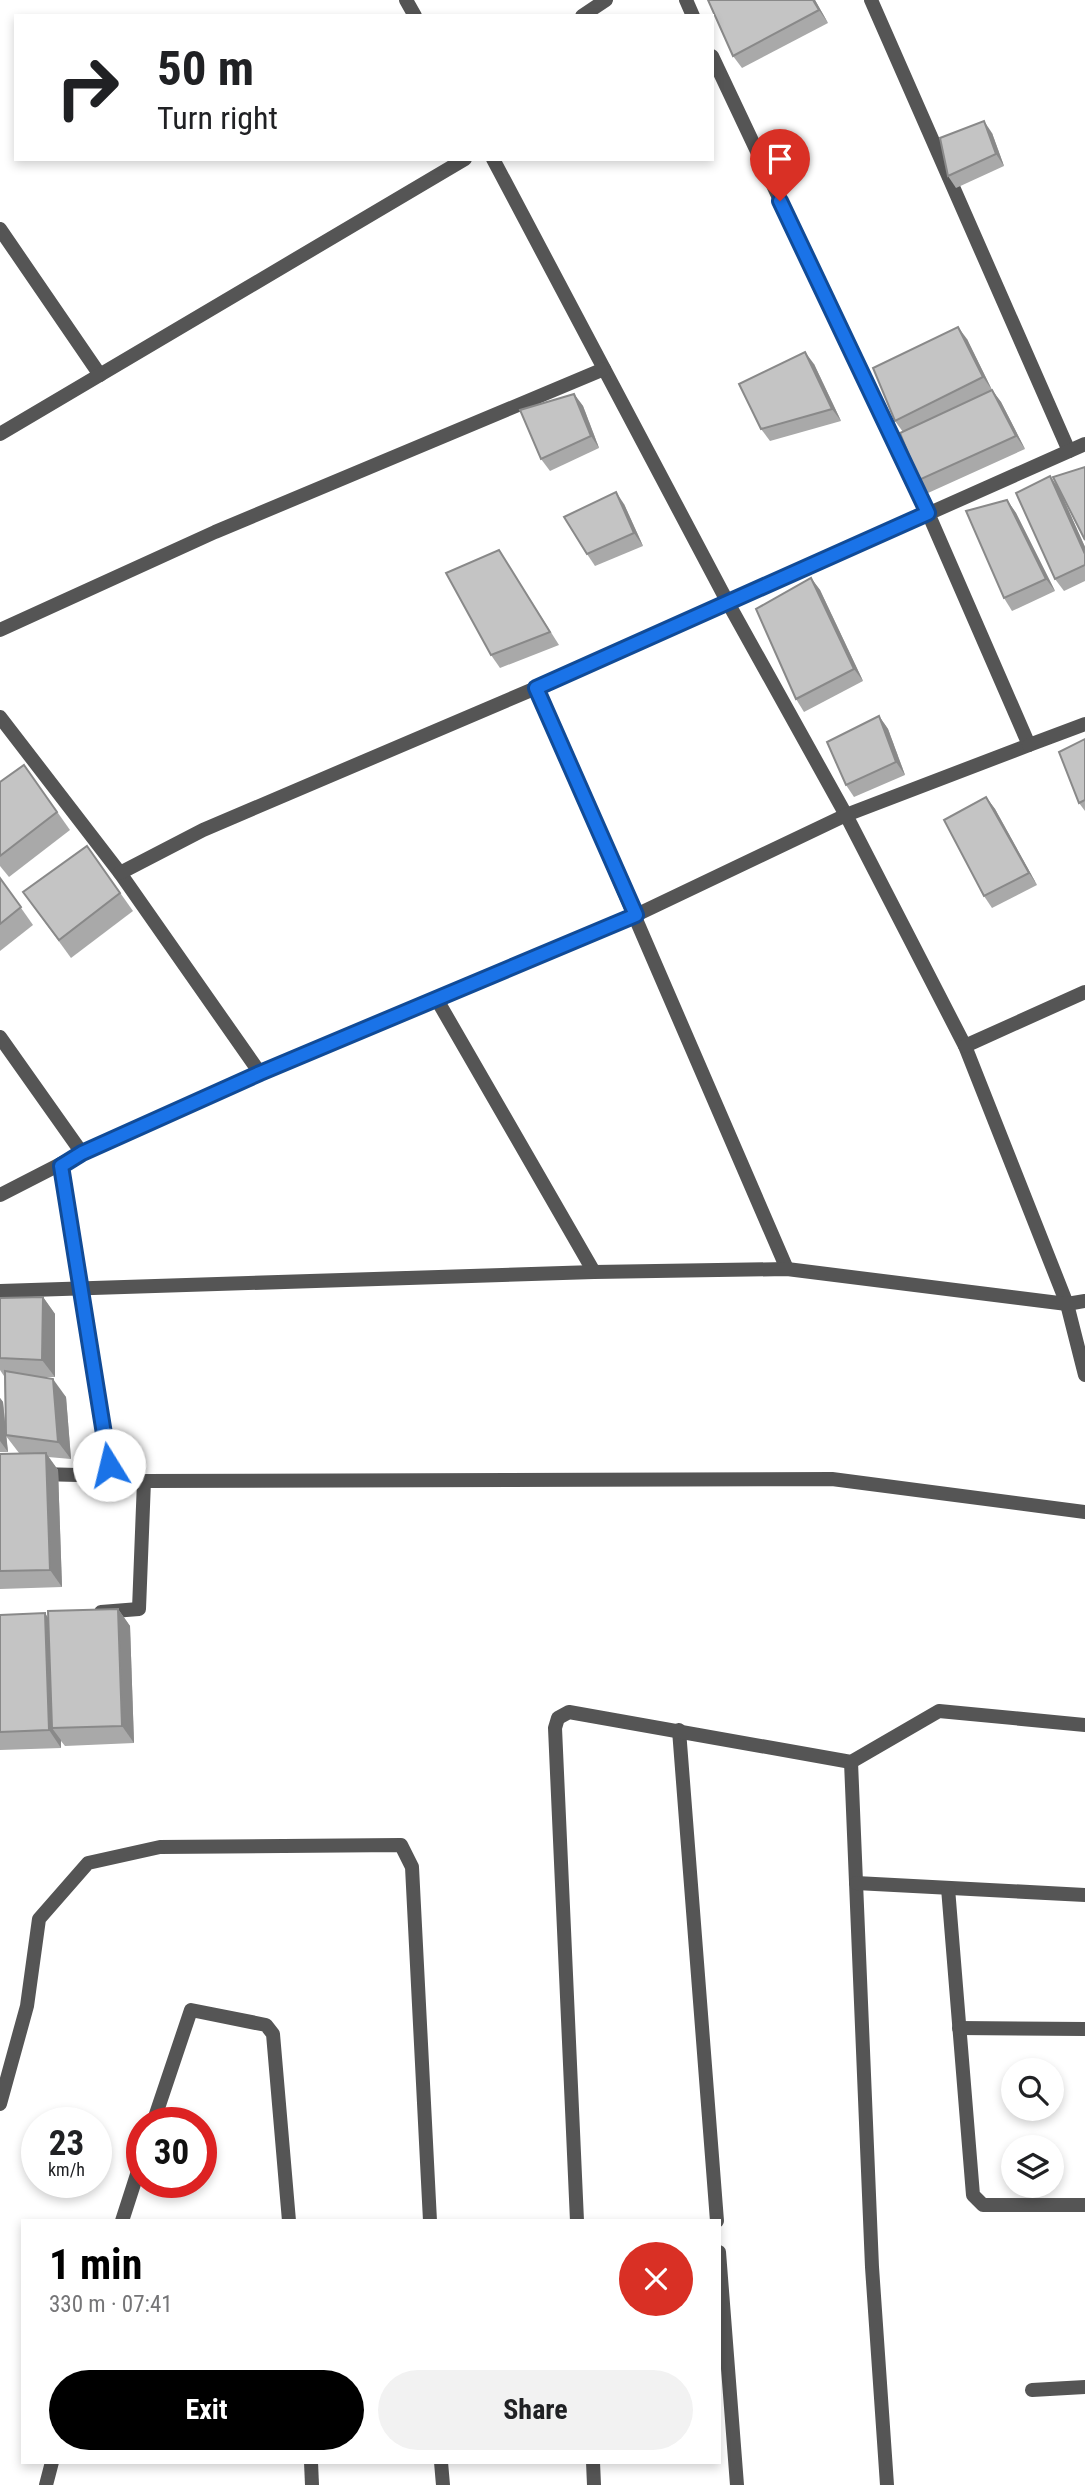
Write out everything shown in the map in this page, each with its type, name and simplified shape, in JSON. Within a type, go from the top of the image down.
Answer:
[{"type":"street","points":[[585,14],[606,0]]},
{"type":"street","points":[[872,0],[1069,451]]},
{"type":"street","points":[[714,60],[928,513],[1029,746]]},
{"type":"street","points":[[0,434],[462,161]]},
{"type":"street","points":[[494,161],[727,601],[846,815],[965,1046],[1067,1304],[1085,1375]]},
{"type":"street","points":[[0,229],[100,375]]},
{"type":"street","points":[[0,630],[215,532],[604,369]]},
{"type":"street","points":[[120,873],[203,830],[536,688],[1085,444]]},
{"type":"street","points":[[536,688],[787,1269]]},
{"type":"street","points":[[0,717],[120,873],[260,1073]]},
{"type":"street","points":[[0,1195],[82,1153],[260,1073],[636,915],[846,815],[1085,724]]},
{"type":"street","points":[[965,1046],[1085,992]]},
{"type":"street","points":[[436,998],[594,1272]]},
{"type":"street","points":[[0,1037],[82,1153]]},
{"type":"street","points":[[61,1166],[109,1465],[115,1476]]},
{"type":"street","points":[[0,1291],[82,1291],[594,1272],[787,1269],[1067,1304],[1085,1301]]},
{"type":"street","points":[[26,1473],[115,1476],[127,1481],[832,1479],[1085,1512]]},
{"type":"street","points":[[84,1613],[139,1609],[144,1481]]},
{"type":"street","points":[[578,2219],[555,1728],[558,1718],[569,1712],[851,1762],[939,1711],[1085,1725]]},
{"type":"street","points":[[679,1730],[717,2219]]},
{"type":"street","points":[[851,1762],[872,2267],[887,2485]]},
{"type":"street","points":[[0,2104],[27,2006],[39,1919],[88,1863],[160,1847],[401,1845],[412,1867],[430,2219]]},
{"type":"street","points":[[856,1883],[1085,1895]]},
{"type":"street","points":[[948,1888],[958,2028],[975,2199],[983,2204],[1085,2205]]},
{"type":"street","points":[[158,2107],[191,2010],[266,2025],[273,2035],[289,2219]]},
{"type":"street","points":[[958,2028],[1085,2029]]},
{"type":"street","points":[[123,2219],[129,2198]]},
{"type":"street","points":[[721,2278],[737,2485]]},
{"type":"street","points":[[1032,2390],[1085,2386]]},
{"type":"street","points":[[46,2485],[51,2464]]},
{"type":"street","points":[[311,2464],[312,2485]]},
{"type":"street","points":[[441,2464],[443,2485]]},
{"type":"street","points":[[593,2464],[594,2485]]},
{"type":"building","points":[[708,0],[813,0],[819,10],[733,56]]},
{"type":"building","points":[[984,121],[996,154],[948,176],[940,138]]},
{"type":"building","points":[[958,327],[983,377],[895,421],[873,368]]},
{"type":"building","points":[[805,352],[832,409],[761,429],[739,384]]},
{"type":"building","points":[[992,390],[1016,436],[919,480],[900,433]]},
{"type":"building","points":[[574,394],[591,436],[541,459],[520,410]]},
{"type":"building","points":[[1085,467],[1085,540],[1053,477]]},
{"type":"building","points":[[1050,476],[1085,554],[1085,565],[1055,579],[1016,493]]},
{"type":"building","points":[[616,492],[634,533],[587,554],[564,517]]},
{"type":"building","points":[[1007,500],[1046,579],[1004,598],[966,511]]},
{"type":"building","points":[[499,550],[550,632],[491,655],[446,573]]},
{"type":"building","points":[[811,578],[854,669],[796,699],[756,609]]},
{"type":"building","points":[[879,716],[896,762],[846,785],[827,742]]},
{"type":"building","points":[[1085,739],[1085,800],[1079,803],[1059,752]]},
{"type":"building","points":[[24,765],[57,812],[0,856],[0,782]]},
{"type":"building","points":[[986,797],[1029,873],[984,896],[944,820]]},
{"type":"building","points":[[87,846],[120,893],[59,940],[23,892]]},
{"type":"building","points":[[0,878],[21,907],[0,924]]},
{"type":"building","points":[[43,1297],[42,1360],[0,1358],[0,1298]]},
{"type":"building","points":[[5,1371],[53,1379],[58,1442],[6,1435]]},
{"type":"building","points":[[46,1453],[50,1570],[0,1571],[0,1454]]},
{"type":"building","points":[[118,1609],[122,1726],[52,1728],[48,1611]]},
{"type":"building","points":[[45,1613],[49,1730],[0,1732],[0,1615]]},
{"type":"route","points":[[109,1465],[61,1166],[82,1153],[260,1073],[636,915],[536,688],[928,513],[780,201]]}]
